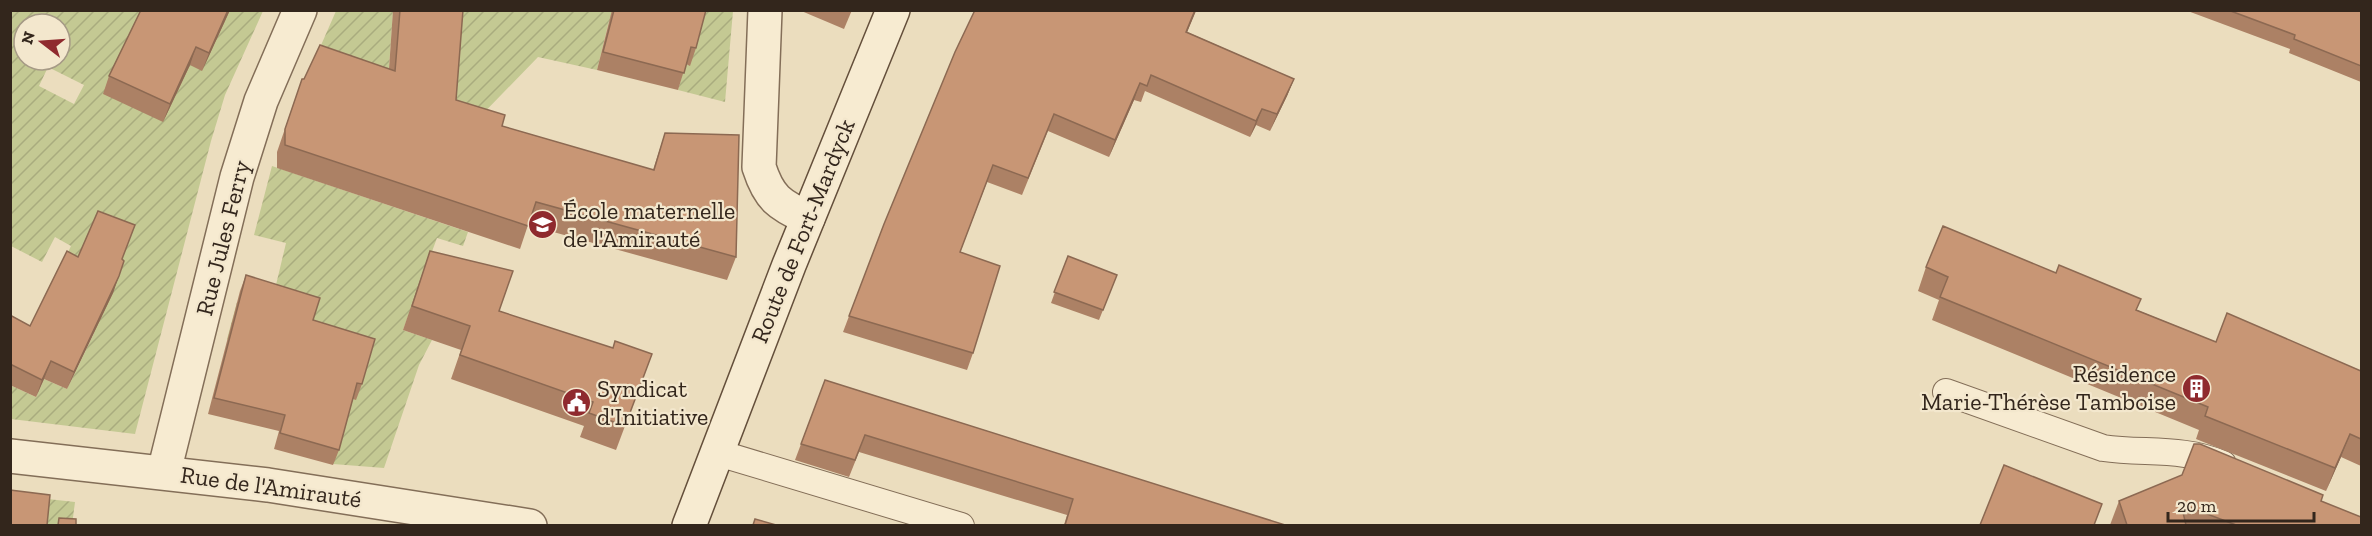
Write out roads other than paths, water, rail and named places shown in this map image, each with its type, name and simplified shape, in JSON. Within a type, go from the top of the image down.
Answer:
[{"type":"street","name":"Rue Jules Ferry","points":[[164,472],[237,177],[270,77],[300,10]]},
{"type":"street","points":[[765,10],[757,152],[759,167],[766,187],[775,199],[808,218]]},
{"type":"street","name":"Route de Fort-Mardyck","points":[[689,525],[715,452],[893,10]]},
{"type":"street","name":"Rue de l'Amirauté","points":[[10,456],[164,472],[303,490],[530,525]]},
{"type":"lane","points":[[1946,392],[2095,446],[2125,451],[2178,451],[2195,454],[2242,472]]},
{"type":"lane","points":[[715,452],[961,525]]},
{"type":"place","name":"École maternelle de l'Amirauté","points":[[542,225]]},
{"type":"place","name":"Résidence Marie-Thérèse Tamboise","points":[[2197,388]]},
{"type":"place","name":"Syndicat d'Initiative","points":[[576,403]]}]
